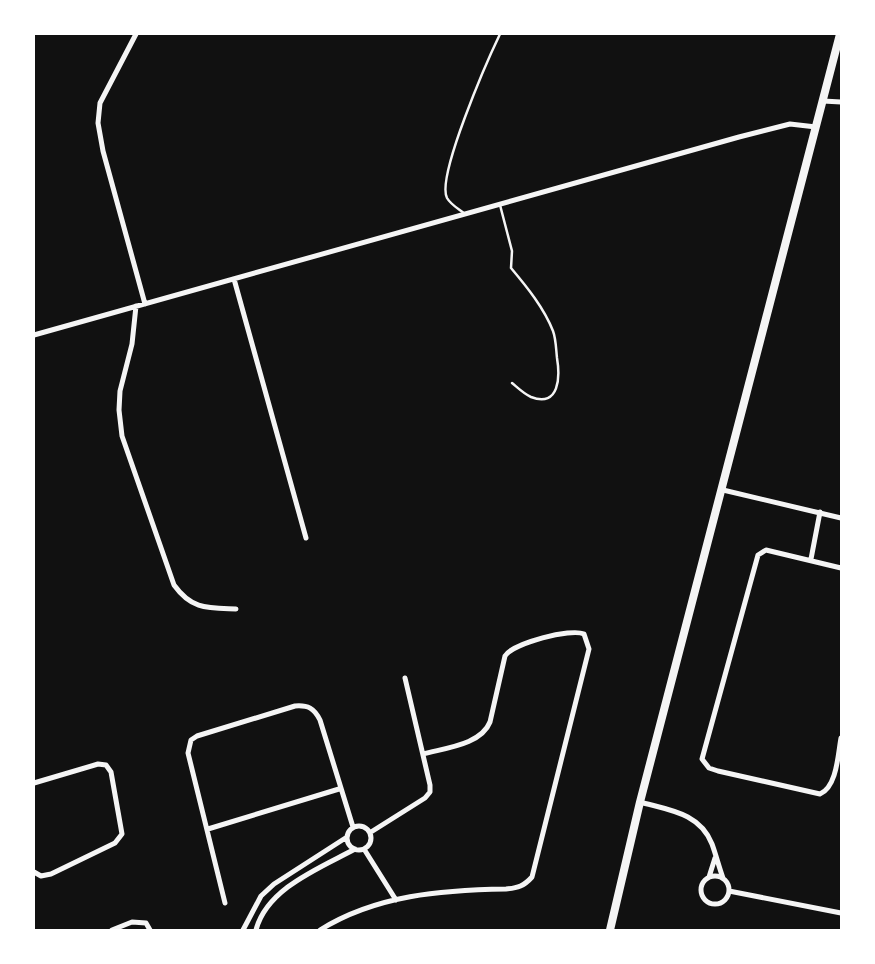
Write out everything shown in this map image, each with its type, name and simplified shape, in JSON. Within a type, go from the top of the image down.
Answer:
[{"type":"main road","points":[[610,930],[640,802],[723,490],[840,34]]},
{"type":"street","points":[[136,34],[100,103],[98,122],[103,151],[145,304]]},
{"type":"street","points":[[823,101],[841,102]]},
{"type":"street","points":[[34,335],[781,125],[816,126]]},
{"type":"street","points":[[234,279],[306,538]]},
{"type":"street","points":[[136,306],[132,344],[120,391],[119,410],[122,436],[174,585],[192,603],[206,608],[236,609]]},
{"type":"street","points":[[723,490],[841,518]]},
{"type":"street","points":[[811,559],[820,512]]},
{"type":"street","points":[[841,568],[811,559],[764,550],[757,556],[702,759],[710,768],[718,771],[820,794],[825,792],[830,784],[841,738]]},
{"type":"street","points":[[320,930],[378,905],[418,894],[518,888],[532,877],[589,649],[584,634],[574,631],[520,644],[511,649],[505,656],[490,722],[486,731],[472,740],[423,754]]},
{"type":"street","points":[[370,832],[428,796],[430,784],[405,678]]},
{"type":"street","points":[[224,903],[208,829],[188,753],[191,740],[197,736],[295,706],[304,705],[315,711],[353,827]]},
{"type":"street","points":[[34,783],[98,764],[106,765],[111,772],[122,834],[115,843],[51,874],[41,876],[34,872]]},
{"type":"street","points":[[208,829],[339,789]]},
{"type":"street","points":[[640,802],[680,812],[699,823],[712,843],[715,858],[729,891]]},
{"type":"street","points":[[243,930],[261,896],[274,884],[347,837],[353,827],[361,825],[370,832],[371,840],[364,849]]},
{"type":"street","points":[[347,837],[349,844],[355,849]]},
{"type":"street","points":[[256,930],[265,910],[275,898],[288,888],[355,849],[364,849]]},
{"type":"street","points":[[364,849],[396,900]]},
{"type":"street","points":[[715,858],[709,877],[701,888],[705,900],[713,904],[722,902],[729,891]]},
{"type":"street","points":[[709,877],[723,878]]},
{"type":"street","points":[[729,891],[841,913]]},
{"type":"street","points":[[112,930],[136,921],[146,923],[150,930]]},
{"type":"lane","points":[[466,214],[447,198],[446,181],[454,149],[500,34]]},
{"type":"lane","points":[[500,205],[512,251],[511,268],[541,308],[554,333],[559,371],[559,386],[552,394],[540,399],[530,396],[512,383]]}]
